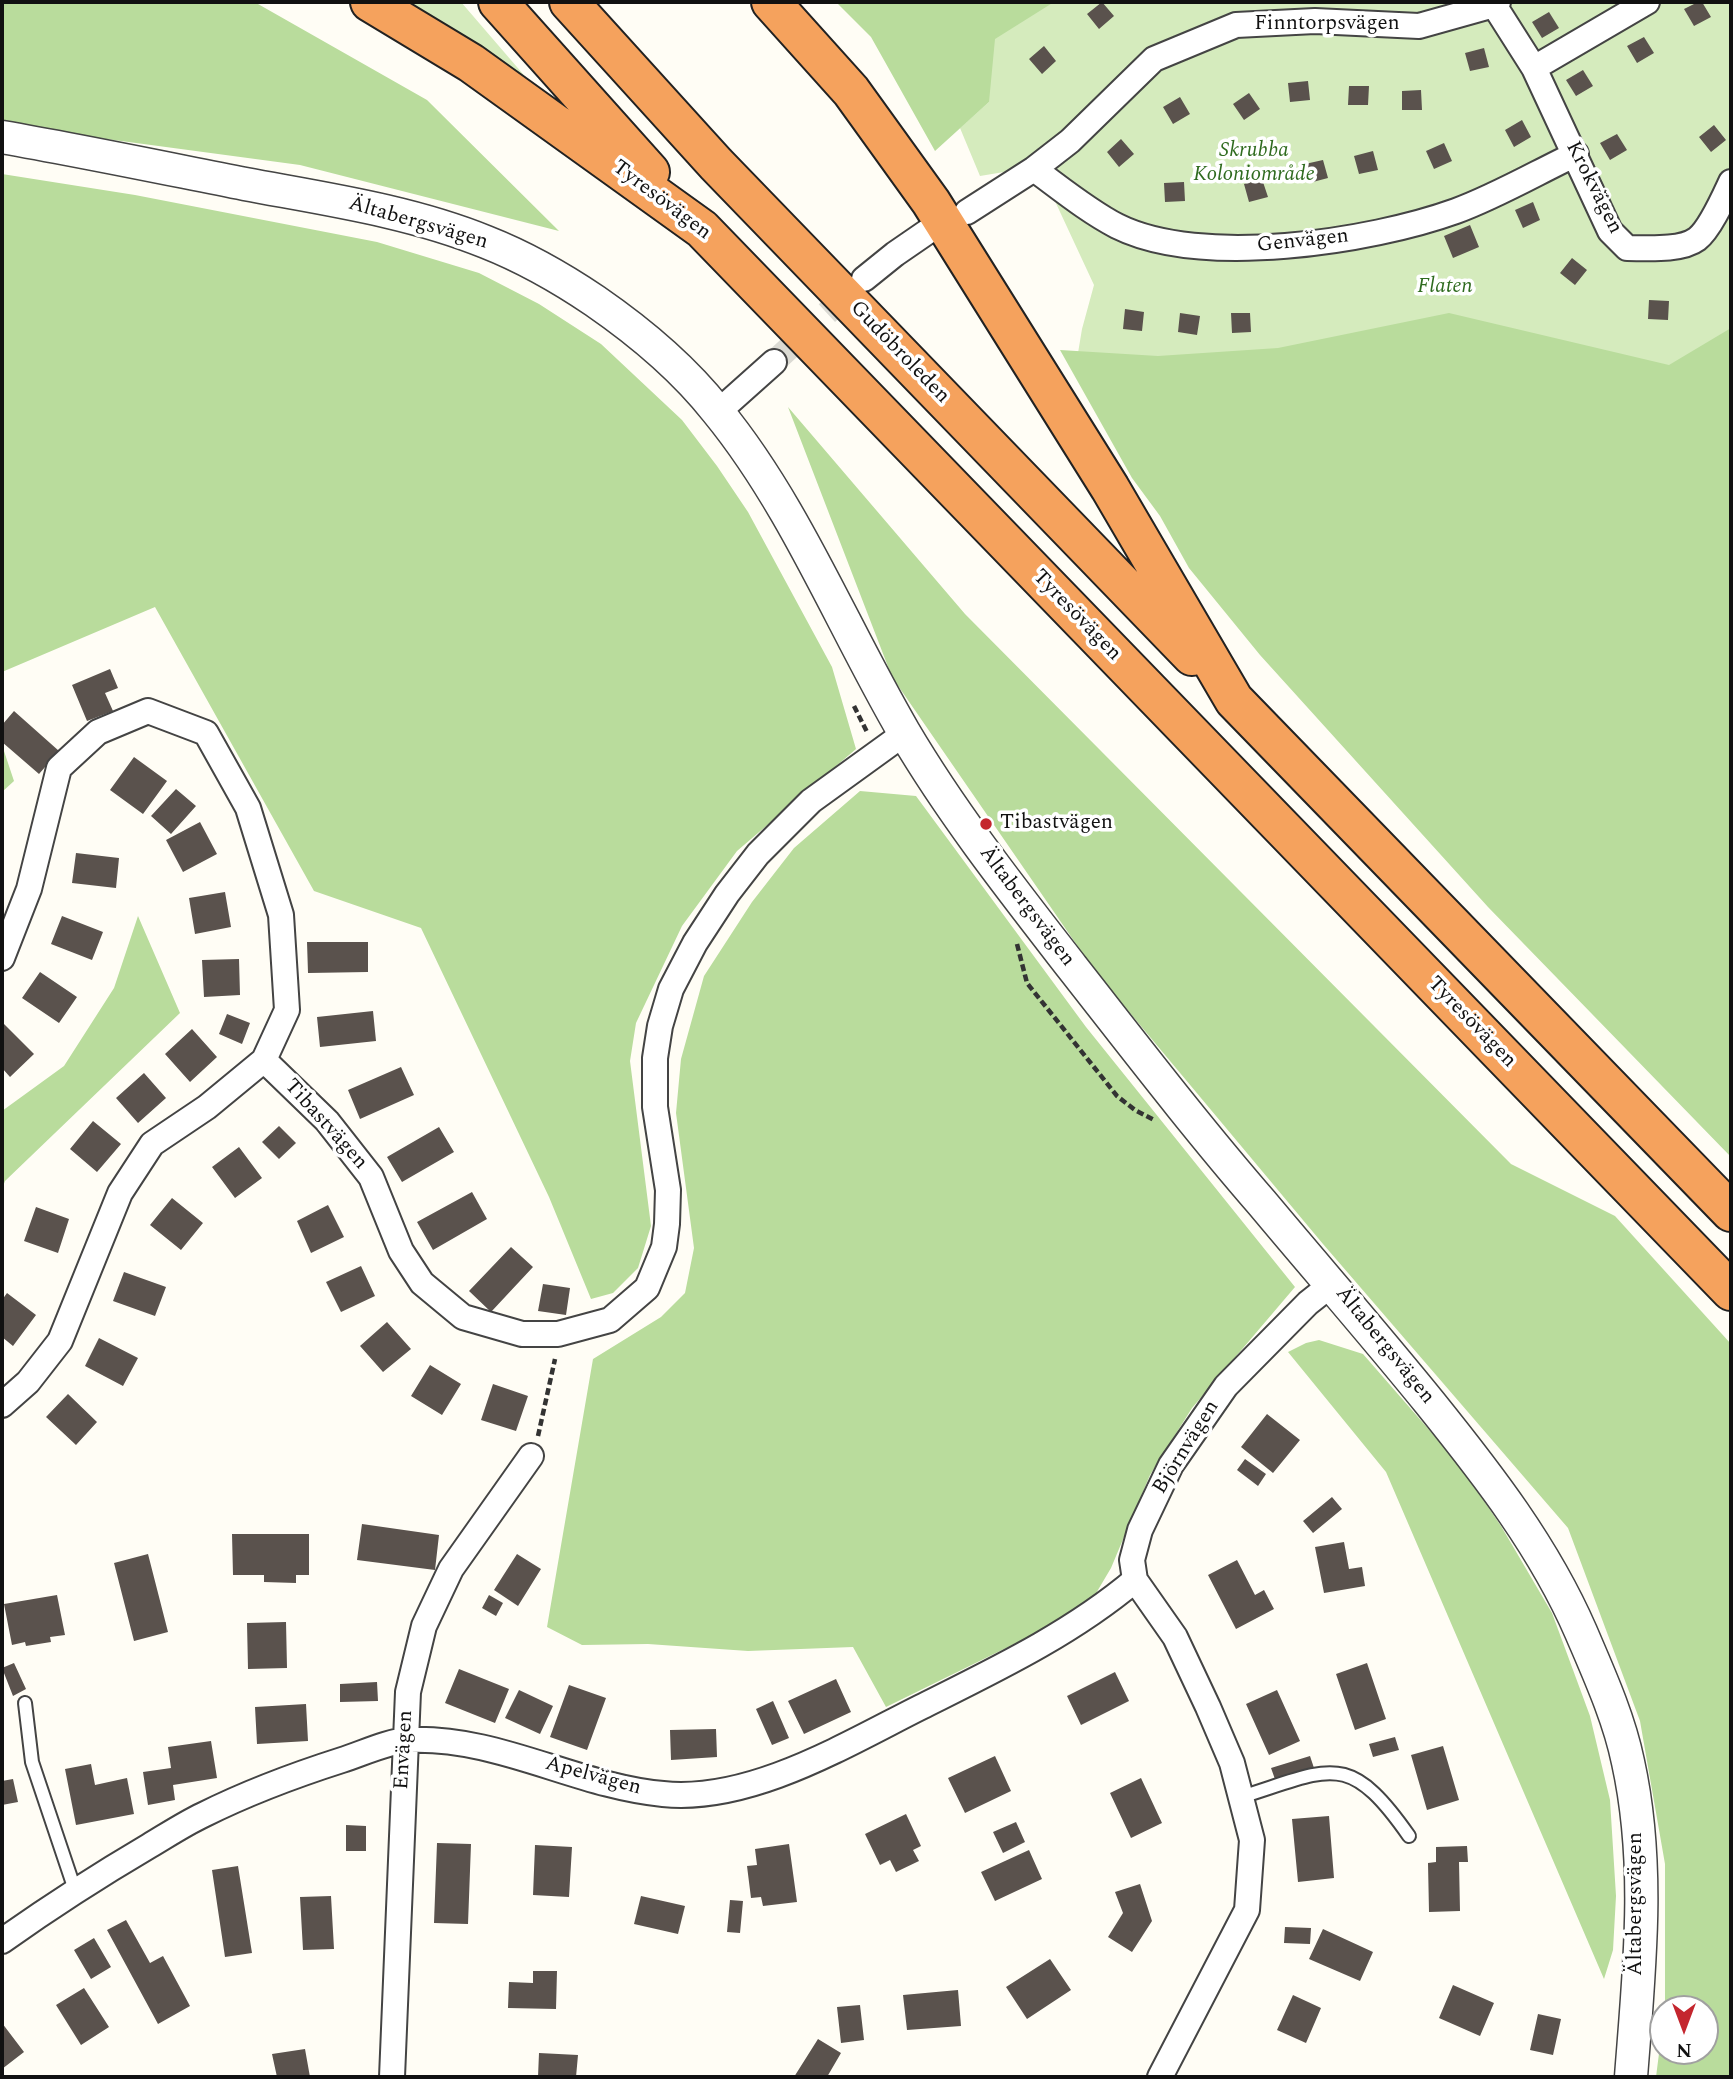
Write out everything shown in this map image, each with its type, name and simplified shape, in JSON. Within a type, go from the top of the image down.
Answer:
[{"type":"highway","name":"Tyresövägen","points":[[370,2],[471,63],[702,229],[1731,1291]]},
{"type":"highway","points":[[498,2],[702,229]]},
{"type":"highway","name":"Gudöbroleden","points":[[569,2],[716,164],[1234,700]]},
{"type":"highway","points":[[771,2],[851,91],[931,202],[1110,488],[1234,700],[1731,1212]]},
{"type":"street","points":[[1535,68],[1647,2]]},
{"type":"street","name":"Krokvägen","points":[[1496,3],[1535,68],[1610,231],[1627,248],[1669,248],[1697,239],[1718,211],[1731,182]]},
{"type":"street","name":"Finntorpsvägen","points":[[967,212],[1034,169],[1070,141],[1154,59],[1236,25],[1315,21],[1419,26],[1496,3]]},
{"type":"street","name":"Ältabergsvägen","points":[[2,137],[357,206],[435,225],[487,242],[544,269],[628,325],[693,383],[718,412],[750,454],[785,514],[905,733],[986,855],[1125,1035],[1258,1200],[1332,1284],[1486,1472],[1538,1548],[1578,1626],[1610,1704],[1627,1756],[1642,1873],[1632,2077]]},
{"type":"street","name":"Genvägen","points":[[1034,169],[1117,226],[1166,243],[1261,248],[1370,235],[1457,211],[1576,154]]},
{"type":"street","points":[[864,279],[927,233]]},
{"type":"street","points":[[718,412],[774,362]]},
{"type":"street","points":[[2,958],[29,889],[59,768],[98,732],[148,711],[206,733],[248,808],[281,915],[287,1010],[264,1060],[207,1107],[152,1144],[120,1193],[60,1341],[28,1382],[2,1405]]},
{"type":"street","name":"Tibastvägen","points":[[264,1060],[327,1121],[371,1177],[401,1251],[422,1283],[463,1317],[522,1334],[558,1334],[610,1320],[647,1288],[664,1247],[668,1190],[655,1107],[655,1058],[660,1026],[671,989],[695,943],[727,894],[758,854],[811,801],[905,733]]},
{"type":"street","name":"Björnvägen","points":[[1135,1580],[1132,1560],[1140,1530],[1171,1465],[1226,1386],[1308,1303],[1332,1284]]},
{"type":"street","name":"Envägen","points":[[392,2077],[408,1692],[424,1626],[451,1569],[531,1456]]},
{"type":"street","points":[[1135,1580],[1175,1637],[1227,1752],[1252,1840],[1247,1910],[1160,2077]]},
{"type":"street","name":"Apelvägen","points":[[2,1941],[75,1890],[202,1815],[306,1772],[405,1740],[469,1744],[519,1756],[618,1788],[667,1795],[715,1792],[767,1779],[835,1750],[1016,1659],[1110,1601],[1135,1580]]},
{"type":"lane","points":[[25,1703],[32,1762],[75,1890]]},
{"type":"lane","points":[[1241,1797],[1320,1772],[1342,1773],[1362,1782],[1386,1803],[1409,1836]]},
{"type":"path","points":[[852,696],[861,722],[879,752]]},
{"type":"path","points":[[1016,943],[1027,983],[1117,1096],[1135,1110],[1160,1122]]},
{"type":"path","points":[[531,1456],[541,1430],[558,1334]]},
{"type":"green space","points":[[2,2],[258,4],[427,100],[559,231],[300,165],[2,125]]},
{"type":"green space","points":[[401,2],[461,2],[529,81]]},
{"type":"green space","points":[[836,2],[1054,2],[995,39],[989,102],[935,151],[871,37]]},
{"type":"green space","name":"Flaten","points":[[930,2],[1731,2],[1731,1038],[1077,359],[1094,285],[1054,199],[1010,171],[980,176],[960,128],[989,102]]},
{"type":"green space","points":[[2,174],[135,195],[377,242],[479,273],[539,304],[601,344],[682,420],[748,512],[832,667],[856,749],[737,851],[682,926],[636,1023],[630,1061],[651,1226],[638,1268],[613,1293],[591,1299],[549,1197],[421,928],[314,891],[155,607],[2,672]]},
{"type":"green space","points":[[1449,313],[1669,365],[1731,328],[1731,1157],[1488,907],[1260,655],[1189,568],[1160,516],[1132,478],[1060,350],[1158,356],[1278,348]]},
{"type":"green space","points":[[788,407],[965,614],[1511,1164],[1615,1216],[1731,1344],[1731,2077],[1656,2077],[1658,2065],[1719,2065],[1719,1995],[1665,1995],[1665,1864],[1640,1721],[1568,1528],[1323,1244],[1094,970],[892,677]]},
{"type":"green space","points":[[2,745],[14,781],[2,792]]},
{"type":"green space","points":[[860,791],[916,796],[1086,1027],[1295,1287],[1192,1408],[1150,1475],[1111,1568],[1095,1595],[1059,1622],[886,1707],[853,1647],[748,1651],[648,1644],[582,1645],[547,1627],[593,1359],[661,1317],[685,1293],[694,1248],[676,1113],[681,1059],[704,976],[752,902],[794,848]]},
{"type":"green space","points":[[138,916],[180,1013],[5,1181],[2,1189],[2,1111],[64,1066],[114,988]]},
{"type":"green space","points":[[1319,1340],[1363,1354],[1458,1463],[1501,1526],[1552,1613],[1590,1716],[1610,1800],[1616,1896],[1613,1950],[1604,1979],[1386,1472],[1288,1352]]},
{"type":"building","points":[[1102,2],[1114,16],[1099,29],[1087,14]]},
{"type":"building","points":[[1702,2],[1711,17],[1694,26],[1684,9]]},
{"type":"building","points":[[1549,12],[1559,28],[1542,38],[1532,22]]},
{"type":"building","points":[[1644,37],[1654,53],[1637,63],[1627,46]]},
{"type":"building","points":[[1044,46],[1056,61],[1042,74],[1029,59]]},
{"type":"building","points":[[1484,48],[1489,67],[1470,71],[1465,53]]},
{"type":"building","points":[[1583,70],[1593,86],[1576,96],[1566,80]]},
{"type":"building","points":[[1308,81],[1310,100],[1290,102],[1288,83]]},
{"type":"building","points":[[1349,86],[1369,86],[1368,105],[1348,105]]},
{"type":"building","points":[[1421,90],[1422,110],[1402,110],[1402,91]]},
{"type":"building","points":[[1249,93],[1260,109],[1244,120],[1233,104]]},
{"type":"building","points":[[1180,97],[1190,114],[1173,124],[1163,107]]},
{"type":"building","points":[[1522,120],[1531,137],[1514,147],[1505,130]]},
{"type":"building","points":[[1714,125],[1726,140],[1711,152],[1699,137]]},
{"type":"building","points":[[1617,134],[1627,150],[1610,160],[1600,143]]},
{"type":"building","points":[[1121,139],[1134,154],[1119,167],[1107,152]]},
{"type":"building","points":[[1444,143],[1452,161],[1434,169],[1426,151]]},
{"type":"building","points":[[1373,151],[1378,170],[1359,174],[1354,156]]},
{"type":"building","points":[[1323,160],[1328,178],[1309,183],[1305,164]]},
{"type":"building","points":[[1262,179],[1268,197],[1249,202],[1244,184]]},
{"type":"building","points":[[1184,182],[1185,201],[1165,202],[1164,183]]},
{"type":"building","points":[[1533,202],[1540,220],[1523,228],[1515,210]]},
{"type":"building","points":[[1470,225],[1479,247],[1453,258],[1444,236]]},
{"type":"building","points":[[1572,258],[1587,270],[1575,285],[1560,273]]},
{"type":"building","points":[[1649,300],[1669,301],[1668,320],[1648,319]]},
{"type":"building","points":[[1125,309],[1144,312],[1142,331],[1123,329]]},
{"type":"building","points":[[1180,313],[1200,316],[1197,335],[1178,332]]},
{"type":"building","points":[[1231,313],[1250,313],[1251,332],[1232,333]]},
{"type":"building","points":[[110,669],[118,688],[105,693],[113,711],[87,721],[72,685]]},
{"type":"building","points":[[14,711],[59,751],[39,774],[2,742],[2,725]]},
{"type":"building","points":[[134,757],[167,781],[143,814],[110,790]]},
{"type":"building","points":[[176,789],[196,806],[171,834],[151,816]]},
{"type":"building","points":[[200,822],[217,854],[183,872],[166,840]]},
{"type":"building","points":[[76,853],[119,858],[116,888],[72,883]]},
{"type":"building","points":[[225,892],[231,927],[195,934],[189,898]]},
{"type":"building","points":[[62,916],[103,932],[92,960],[51,944]]},
{"type":"building","points":[[307,942],[368,942],[368,972],[308,973]]},
{"type":"building","points":[[239,959],[240,995],[204,997],[202,960]]},
{"type":"building","points":[[40,972],[77,997],[59,1023],[22,998]]},
{"type":"building","points":[[373,1011],[376,1041],[320,1047],[317,1017]]},
{"type":"building","points":[[227,1014],[250,1023],[242,1044],[219,1034]]},
{"type":"building","points":[[3,1023],[34,1054],[10,1077],[2,1068]]},
{"type":"building","points":[[192,1029],[217,1057],[190,1082],[165,1054]]},
{"type":"building","points":[[401,1067],[414,1095],[360,1119],[348,1090]]},
{"type":"building","points":[[144,1073],[166,1098],[138,1123],[116,1098]]},
{"type":"building","points":[[93,1121],[121,1144],[97,1172],[70,1149]]},
{"type":"building","points":[[279,1126],[296,1143],[279,1159],[262,1142]]},
{"type":"building","points":[[439,1127],[454,1152],[402,1182],[387,1157]]},
{"type":"building","points":[[239,1147],[262,1178],[235,1198],[212,1167]]},
{"type":"building","points":[[472,1192],[487,1219],[433,1250],[417,1222]]},
{"type":"building","points":[[172,1198],[203,1223],[181,1250],[150,1225]]},
{"type":"building","points":[[328,1205],[344,1237],[311,1253],[297,1221]]},
{"type":"building","points":[[36,1207],[69,1219],[58,1253],[24,1241]]},
{"type":"building","points":[[511,1247],[533,1267],[491,1312],[469,1291]]},
{"type":"building","points":[[361,1266],[375,1296],[341,1312],[326,1282]]},
{"type":"building","points":[[124,1272],[166,1287],[155,1316],[113,1301]]},
{"type":"building","points":[[543,1284],[570,1288],[566,1315],[538,1311]]},
{"type":"building","points":[[7,1293],[36,1315],[13,1346],[2,1337],[2,1300]]},
{"type":"building","points":[[387,1322],[411,1349],[383,1372],[360,1346]]},
{"type":"building","points":[[99,1338],[138,1358],[123,1386],[85,1366]]},
{"type":"building","points":[[430,1365],[461,1384],[442,1415],[411,1396]]},
{"type":"building","points":[[493,1384],[528,1396],[516,1431],[481,1420]]},
{"type":"building","points":[[68,1394],[97,1422],[76,1445],[46,1417]]},
{"type":"building","points":[[1267,1414],[1300,1440],[1273,1473],[1241,1447]]},
{"type":"building","points":[[1245,1459],[1266,1474],[1258,1486],[1237,1470]]},
{"type":"building","points":[[1332,1497],[1342,1509],[1313,1533],[1303,1521]]},
{"type":"building","points":[[362,1524],[439,1535],[435,1570],[357,1560]]},
{"type":"building","points":[[232,1534],[309,1534],[309,1575],[296,1575],[296,1583],[264,1582],[264,1575],[233,1575]]},
{"type":"building","points":[[1344,1542],[1349,1569],[1362,1567],[1365,1586],[1324,1593],[1315,1547]]},
{"type":"building","points":[[148,1554],[168,1632],[134,1641],[114,1563]]},
{"type":"building","points":[[517,1554],[541,1569],[518,1606],[494,1590]]},
{"type":"building","points":[[1237,1560],[1255,1595],[1264,1590],[1274,1609],[1236,1629],[1208,1575]]},
{"type":"building","points":[[57,1595],[65,1635],[50,1637],[51,1642],[12,1645],[4,1604]]},
{"type":"building","points":[[489,1595],[503,1603],[496,1616],[482,1608]]},
{"type":"building","points":[[286,1622],[287,1668],[248,1669],[247,1623]]},
{"type":"building","points":[[14,1663],[26,1689],[13,1696],[2,1668]]},
{"type":"building","points":[[1367,1663],[1386,1719],[1355,1730],[1336,1674]]},
{"type":"building","points":[[459,1669],[509,1689],[495,1723],[445,1703]]},
{"type":"building","points":[[1115,1672],[1129,1701],[1081,1725],[1067,1696]]},
{"type":"building","points":[[836,1679],[851,1712],[804,1734],[788,1701]]},
{"type":"building","points":[[377,1682],[378,1701],[340,1702],[340,1684]]},
{"type":"building","points":[[569,1685],[606,1698],[587,1750],[550,1737]]},
{"type":"building","points":[[519,1690],[553,1706],[540,1734],[505,1718]]},
{"type":"building","points":[[1277,1690],[1300,1741],[1269,1755],[1246,1704]]},
{"type":"building","points":[[773,1701],[789,1738],[772,1745],[756,1709]]},
{"type":"building","points":[[306,1704],[308,1741],[257,1744],[255,1707]]},
{"type":"building","points":[[716,1729],[717,1757],[671,1760],[670,1730]]},
{"type":"building","points":[[1395,1737],[1399,1750],[1373,1757],[1369,1744]]},
{"type":"building","points":[[211,1741],[217,1778],[173,1785],[175,1800],[148,1805],[143,1772],[171,1768],[168,1747]]},
{"type":"building","points":[[1443,1746],[1459,1800],[1427,1810],[1411,1755]]},
{"type":"building","points":[[995,1756],[1011,1791],[965,1813],[948,1778]]},
{"type":"building","points":[[1310,1756],[1315,1771],[1276,1782],[1271,1768]]},
{"type":"building","points":[[91,1764],[95,1785],[127,1778],[134,1814],[76,1825],[65,1769]]},
{"type":"building","points":[[1141,1778],[1162,1823],[1131,1838],[1110,1793]]},
{"type":"building","points":[[13,1779],[18,1802],[2,1805],[2,1781]]},
{"type":"building","points":[[906,1814],[921,1846],[913,1850],[919,1861],[896,1872],[890,1860],[880,1865],[865,1834]]},
{"type":"building","points":[[1329,1816],[1334,1878],[1298,1882],[1292,1819]]},
{"type":"building","points":[[1016,1822],[1025,1842],[1003,1853],[993,1832]]},
{"type":"building","points":[[346,1825],[366,1826],[366,1851],[346,1851]]},
{"type":"building","points":[[437,1843],[471,1844],[468,1924],[434,1923]]},
{"type":"building","points":[[789,1844],[797,1902],[763,1906],[761,1897],[751,1898],[747,1866],[757,1865],[755,1849]]},
{"type":"building","points":[[535,1845],[572,1847],[569,1897],[533,1895]]},
{"type":"building","points":[[1467,1846],[1468,1862],[1459,1862],[1460,1911],[1429,1912],[1428,1863],[1436,1862],[1436,1847]]},
{"type":"building","points":[[1029,1850],[1042,1879],[995,1901],[981,1872]]},
{"type":"building","points":[[238,1866],[252,1953],[225,1957],[212,1870]]},
{"type":"building","points":[[1140,1884],[1152,1921],[1132,1952],[1108,1937],[1123,1913],[1115,1892]]},
{"type":"building","points":[[331,1896],[334,1949],[303,1950],[300,1897]]},
{"type":"building","points":[[641,1896],[685,1906],[678,1934],[634,1924]]},
{"type":"building","points":[[730,1900],[743,1901],[740,1933],[727,1932]]},
{"type":"building","points":[[126,1920],[150,1963],[163,1956],[190,2006],[158,2024],[107,1930]]},
{"type":"building","points":[[1285,1927],[1311,1928],[1310,1944],[1284,1943]]},
{"type":"building","points":[[1323,1929],[1373,1952],[1360,1981],[1309,1959]]},
{"type":"building","points":[[94,1938],[111,1967],[91,1979],[74,1950]]},
{"type":"building","points":[[1050,1959],[1071,1990],[1027,2019],[1006,1987]]},
{"type":"building","points":[[533,1971],[557,1971],[556,2009],[508,2008],[509,1982],[533,1983]]},
{"type":"building","points":[[1453,1985],[1494,2003],[1480,2036],[1439,2018]]},
{"type":"building","points":[[84,1988],[109,2027],[81,2045],[56,2005]]},
{"type":"building","points":[[958,1990],[961,2026],[907,2030],[903,1995]]},
{"type":"building","points":[[1293,1995],[1321,2008],[1306,2043],[1277,2030]]},
{"type":"building","points":[[860,2005],[864,2040],[841,2043],[837,2007]]},
{"type":"building","points":[[1538,2014],[1561,2019],[1553,2055],[1530,2050]]},
{"type":"building","points":[[2,2023],[24,2052],[2,2069]]},
{"type":"building","points":[[818,2039],[841,2053],[827,2077],[794,2077]]},
{"type":"building","points":[[305,2049],[310,2077],[277,2077],[272,2054]]},
{"type":"building","points":[[539,2053],[578,2055],[576,2077],[538,2077]]},
{"type":"tunnel","points":[[774,362],[853,289]]},
{"type":"place","name":"Tibastvägen","points":[[986,824]]},
{"type":"park label","name":"Skrubba Koloniområde","points":[[1254,164]]}]
